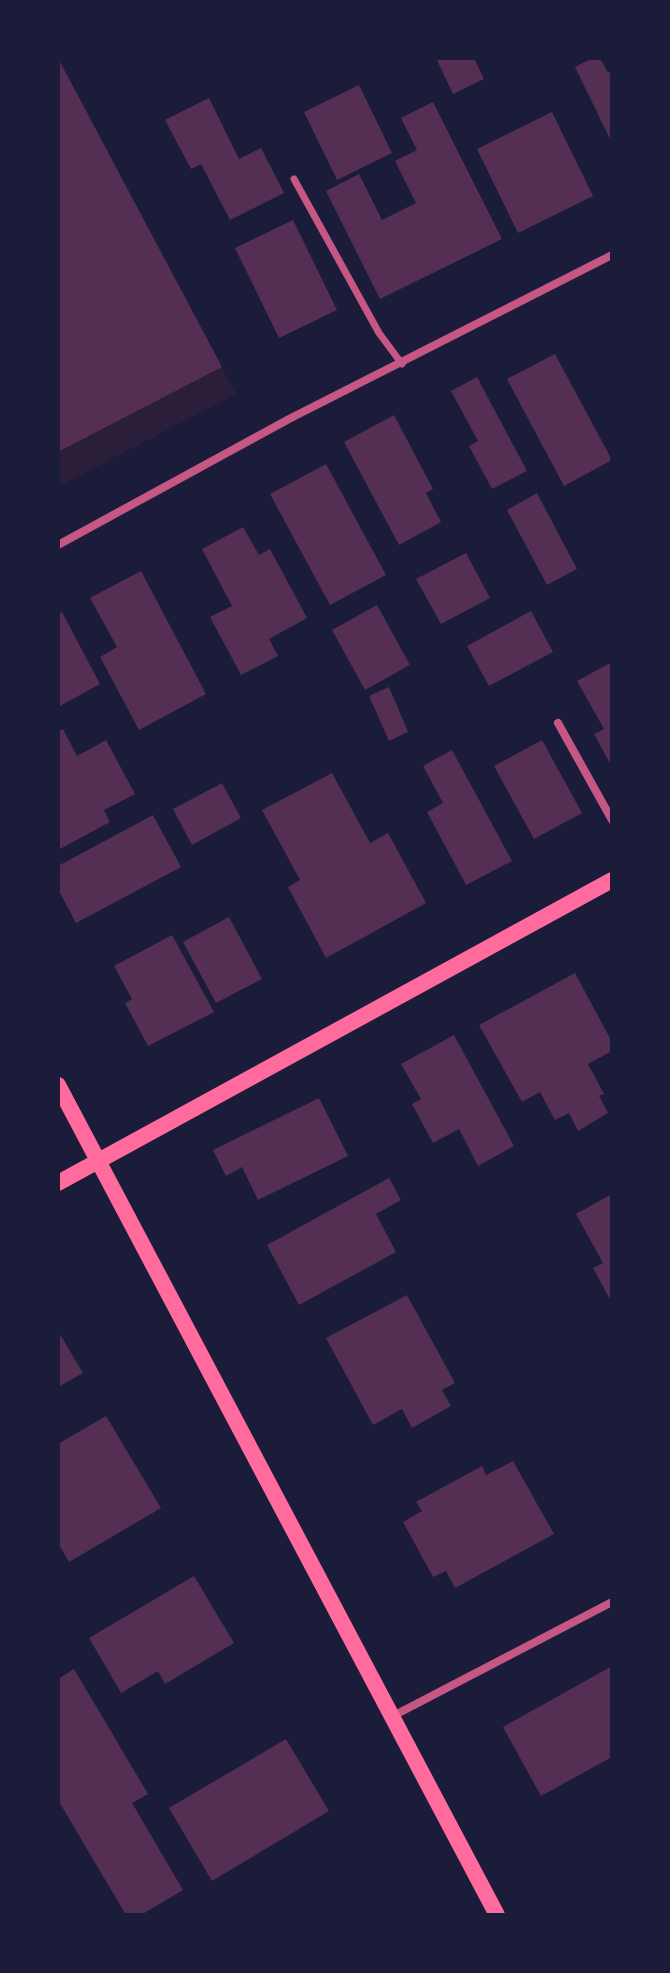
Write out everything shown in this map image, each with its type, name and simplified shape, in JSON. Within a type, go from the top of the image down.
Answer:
[{"type":"main road","points":[[58,1183],[612,880]]},
{"type":"main road","points":[[58,1085],[497,1915]]},
{"type":"street","points":[[294,179],[379,333],[402,364]]},
{"type":"street","points":[[58,545],[289,419],[612,255]]},
{"type":"street","points":[[558,723],[612,820]]},
{"type":"street","points":[[392,1717],[612,1602]]},
{"type":"shaded area","points":[[222,367],[236,394],[58,487],[58,452]]},
{"type":"building","points":[[58,58],[222,367],[58,452]]},
{"type":"building","points":[[436,58],[474,58],[484,79],[453,94]]},
{"type":"building","points":[[600,58],[608,73],[612,70],[612,143],[575,67]]},
{"type":"building","points":[[359,85],[392,153],[337,180],[304,112]]},
{"type":"building","points":[[209,98],[239,159],[261,148],[284,193],[230,220],[201,164],[191,169],[165,120]]},
{"type":"building","points":[[433,102],[502,239],[380,299],[326,191],[359,174],[382,220],[416,203],[395,161],[417,150],[401,118]]},
{"type":"building","points":[[552,112],[593,196],[518,233],[477,149]]},
{"type":"building","points":[[293,220],[337,310],[279,338],[235,248]]},
{"type":"building","points":[[555,354],[612,460],[564,486],[507,379]]},
{"type":"building","points":[[477,377],[527,471],[492,489],[469,446],[478,441],[451,391]]},
{"type":"building","points":[[394,415],[433,489],[426,493],[441,522],[399,545],[344,442]]},
{"type":"building","points":[[326,464],[386,575],[330,605],[270,494]]},
{"type":"building","points":[[537,493],[577,569],[547,585],[507,510]]},
{"type":"building","points":[[243,527],[259,555],[270,549],[307,618],[269,639],[278,656],[241,675],[210,617],[232,606],[202,549]]},
{"type":"building","points":[[466,553],[490,598],[441,624],[416,579]]},
{"type":"building","points":[[141,571],[206,694],[139,730],[100,657],[117,647],[90,598]]},
{"type":"building","points":[[377,605],[410,665],[365,690],[332,630]]},
{"type":"building","points":[[531,611],[553,652],[489,686],[467,646]]},
{"type":"building","points":[[62,612],[100,684],[58,707],[58,615]]},
{"type":"building","points":[[612,662],[612,767],[594,734],[604,729],[577,681]]},
{"type":"building","points":[[389,687],[408,732],[389,741],[369,696]]},
{"type":"building","points":[[63,729],[77,756],[106,740],[135,794],[104,810],[110,822],[58,850],[58,732]]},
{"type":"building","points":[[542,740],[582,813],[534,839],[494,766]]},
{"type":"building","points":[[452,750],[512,861],[466,885],[427,812],[443,803],[423,766]]},
{"type":"building","points":[[332,773],[370,843],[388,833],[426,903],[326,958],[288,887],[300,880],[262,810]]},
{"type":"building","points":[[222,783],[241,818],[192,845],[173,809]]},
{"type":"building","points":[[153,815],[181,867],[76,923],[58,889],[58,866]]},
{"type":"building","points":[[229,917],[262,979],[216,1003],[183,942]]},
{"type":"building","points":[[172,935],[214,1012],[148,1046],[125,1003],[132,999],[114,966]]},
{"type":"building","points":[[575,973],[612,1042],[612,1051],[588,1064],[604,1094],[599,1096],[608,1113],[578,1131],[569,1113],[555,1120],[540,1092],[522,1102],[479,1025]]},
{"type":"building","points":[[454,1035],[514,1146],[478,1166],[459,1129],[433,1143],[412,1104],[421,1099],[401,1064]]},
{"type":"building","points":[[319,1098],[348,1156],[258,1200],[242,1167],[226,1176],[213,1150]]},
{"type":"building","points":[[389,1178],[401,1200],[376,1214],[396,1252],[299,1305],[267,1245]]},
{"type":"building","points":[[610,1195],[612,1303],[593,1268],[603,1263],[576,1214]]},
{"type":"building","points":[[407,1295],[455,1383],[442,1390],[451,1406],[412,1428],[402,1409],[373,1425],[326,1338]]},
{"type":"building","points":[[58,1331],[83,1373],[58,1387]]},
{"type":"building","points":[[106,1416],[161,1508],[69,1562],[58,1543],[58,1444]]},
{"type":"building","points":[[513,1461],[554,1534],[455,1588],[446,1571],[433,1577],[403,1522],[422,1511],[416,1502],[482,1466],[486,1475]]},
{"type":"building","points":[[194,1576],[234,1643],[165,1684],[158,1671],[121,1693],[89,1638]]},
{"type":"building","points":[[612,1666],[612,1757],[541,1796],[503,1727]]},
{"type":"building","points":[[74,1669],[148,1794],[132,1803],[183,1890],[141,1915],[126,1915],[58,1800],[58,1679]]},
{"type":"building","points":[[286,1739],[329,1811],[212,1881],[169,1808]]}]
